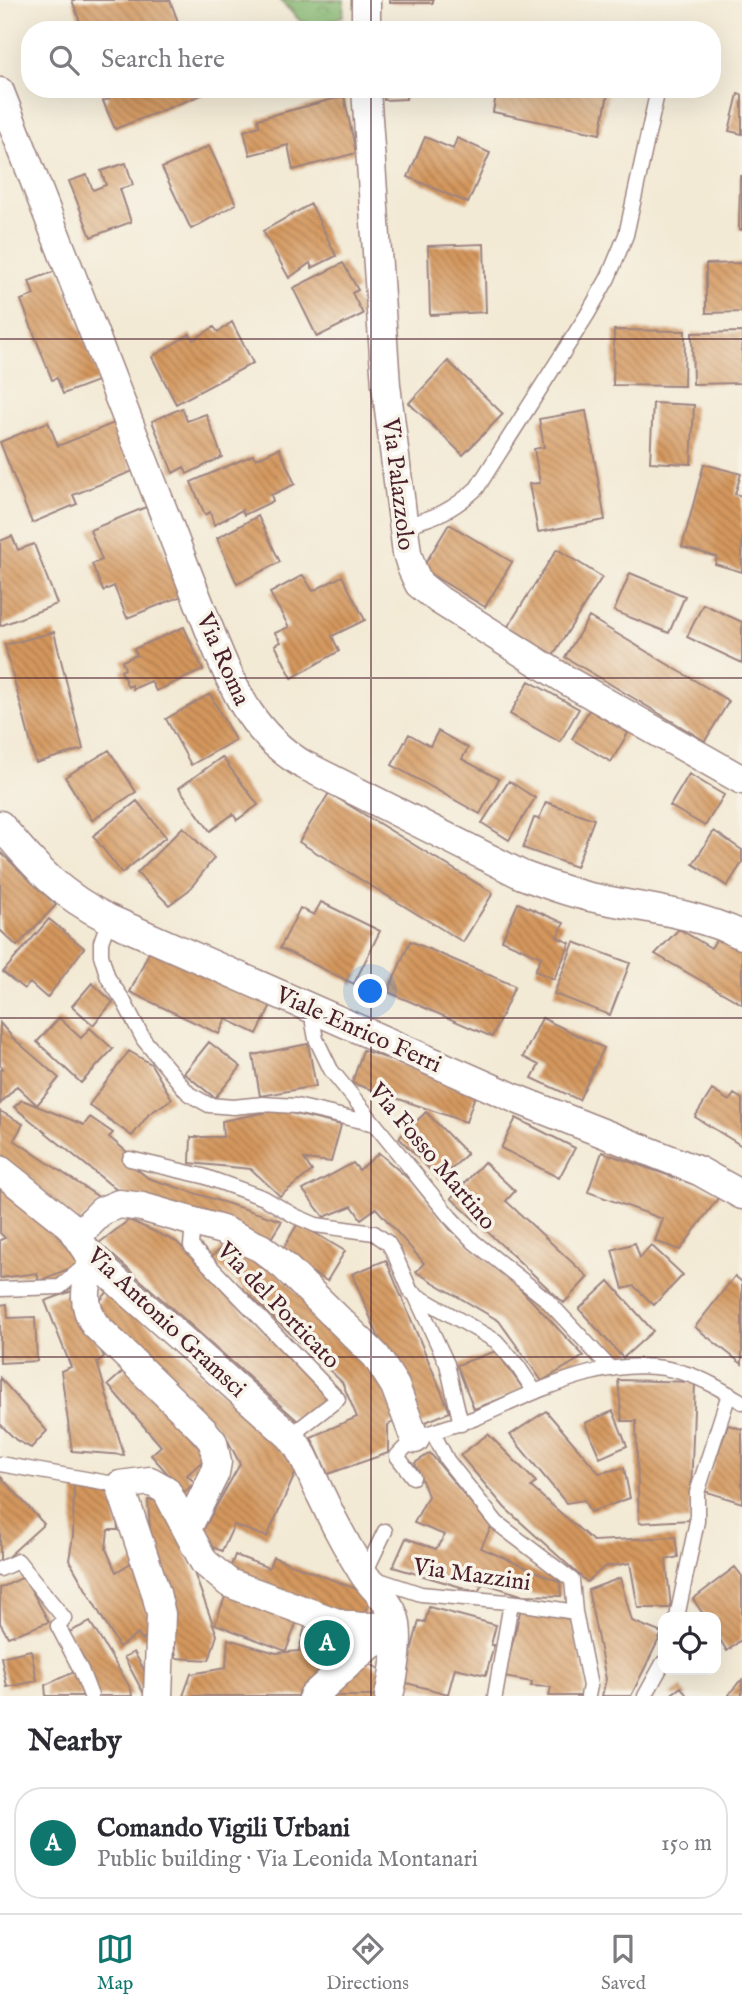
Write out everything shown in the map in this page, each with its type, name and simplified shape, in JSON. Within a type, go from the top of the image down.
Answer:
[{"type":"street","points":[[366,0],[366,21]]},
{"type":"street","name":"Via Roma","points":[[0,92],[222,661],[247,712],[258,728],[272,743],[302,764],[522,875],[556,888],[596,898],[675,911],[742,934]]},
{"type":"street","name":"Via Palazzolo","points":[[366,98],[386,385],[404,526],[412,569],[419,584],[427,592],[566,680],[742,780]]},
{"type":"street","name":"Viale Enrico Ferri","points":[[0,825],[29,860],[60,890],[109,919],[578,1125],[683,1164],[742,1195]]},
{"type":"street","name":"Via Antonio Gramsci","points":[[0,1170],[57,1213],[78,1235],[92,1259],[289,1436],[302,1451],[317,1488],[364,1575],[390,1608],[396,1626]]},
{"type":"street","points":[[78,1235],[102,1211],[118,1204],[135,1205],[222,1230],[261,1248],[284,1266],[368,1345],[390,1376],[424,1436]]},
{"type":"street","points":[[92,1259],[84,1297],[88,1315],[213,1442],[216,1451],[215,1473],[187,1529]]},
{"type":"street","points":[[158,1696],[160,1614],[156,1592],[120,1485],[141,1481],[158,1483],[172,1499],[204,1562],[220,1577],[237,1587],[340,1624],[362,1627],[396,1626]]},
{"type":"street","points":[[313,1696],[360,1653],[396,1626]]},
{"type":"street","points":[[388,1696],[394,1671],[396,1626]]},
{"type":"lane","points":[[404,526],[452,509],[477,488],[599,294],[626,235],[656,98]]},
{"type":"lane","points":[[109,919],[101,942],[101,955],[108,978],[144,1040],[189,1094],[209,1105],[289,1105],[375,1124]]},
{"type":"lane","name":"Via Fosso Martino","points":[[315,1009],[313,1023],[331,1070],[461,1229],[546,1300],[611,1369]]},
{"type":"lane","points":[[130,1159],[204,1175],[264,1198],[316,1225],[374,1233],[388,1243],[447,1364],[461,1424]]},
{"type":"lane","name":"Via del Porticato","points":[[193,1222],[191,1246],[338,1399],[289,1436]]},
{"type":"lane","points":[[0,1289],[60,1287],[92,1259]]},
{"type":"lane","points":[[412,1292],[495,1341],[517,1365],[535,1392]]},
{"type":"lane","points":[[413,1477],[397,1456],[424,1436],[461,1424],[568,1380],[611,1369],[647,1367],[683,1372],[736,1398],[697,1493],[697,1521],[678,1612]]},
{"type":"lane","points":[[424,1436],[447,1460],[497,1523],[572,1580],[575,1612],[590,1686],[588,1696]]},
{"type":"lane","points":[[0,1464],[120,1485]]},
{"type":"lane","points":[[364,1575],[385,1531]]},
{"type":"lane","points":[[0,1569],[18,1561],[64,1618],[58,1626],[90,1696]]},
{"type":"lane","name":"Via Mazzini","points":[[364,1575],[421,1594],[575,1612]]},
{"type":"lane","points":[[495,1696],[511,1603]]},
{"type":"lane","points":[[645,1696],[658,1672]]},
{"type":"green space","points":[[280,0],[344,0],[343,16],[330,21],[300,21]]},
{"type":"building","points":[[72,0],[170,0],[178,21],[80,21]]},
{"type":"building","points":[[390,0],[433,0],[433,3],[390,3]]},
{"type":"building","points":[[738,94],[742,95],[742,134],[729,131]]},
{"type":"building","points":[[194,98],[115,129],[103,101]]},
{"type":"building","points":[[344,98],[356,153],[293,170],[288,145],[250,155],[244,131],[259,126],[258,119]]},
{"type":"building","points":[[384,98],[406,98],[406,99]]},
{"type":"building","points":[[495,98],[607,98],[600,134],[493,112]]},
{"type":"building","points":[[425,137],[453,149],[457,138],[490,153],[468,203],[408,177]]},
{"type":"building","points":[[209,146],[236,204],[191,229],[162,168]]},
{"type":"building","points":[[126,163],[133,185],[120,189],[131,222],[91,237],[69,181],[87,175],[93,190],[106,185],[101,171]]},
{"type":"building","points":[[742,176],[742,230],[739,230]]},
{"type":"building","points":[[311,204],[336,256],[312,268],[310,263],[289,278],[263,231]]},
{"type":"building","points":[[484,244],[486,312],[430,315],[428,246]]},
{"type":"building","points":[[343,263],[358,290],[352,293],[363,314],[317,337],[293,288]]},
{"type":"building","points":[[742,263],[742,312],[706,313],[706,264]]},
{"type":"building","points":[[58,270],[100,380],[63,394],[57,378],[52,380],[21,300],[34,295],[29,281]]},
{"type":"building","points":[[232,322],[253,363],[176,404],[152,357],[190,334],[193,340],[214,327],[218,332]]},
{"type":"building","points":[[614,330],[685,331],[684,386],[613,385]]},
{"type":"building","points":[[742,332],[742,383],[693,384],[692,333]]},
{"type":"building","points":[[448,361],[503,414],[463,455],[409,403]]},
{"type":"building","points":[[653,403],[694,405],[691,464],[650,462]]},
{"type":"building","points":[[182,408],[187,421],[206,414],[222,457],[187,474],[184,467],[173,473],[152,421]]},
{"type":"building","points":[[586,411],[605,520],[538,532],[529,484],[540,483],[534,449],[544,447],[539,419]]},
{"type":"building","points":[[48,422],[58,446],[114,423],[133,471],[73,495],[77,504],[32,523],[0,442]]},
{"type":"building","points":[[279,448],[295,484],[271,495],[273,501],[244,515],[242,510],[214,525],[210,512],[205,515],[191,482],[253,455],[256,459]]},
{"type":"building","points":[[704,464],[741,474],[735,494],[742,496],[742,572],[715,564],[717,557],[682,547]]},
{"type":"building","points":[[146,507],[182,596],[127,618],[114,586],[103,591],[92,564],[102,560],[90,530]]},
{"type":"building","points":[[258,516],[280,562],[237,584],[217,538]]},
{"type":"building","points":[[449,524],[512,562],[485,607],[422,569]]},
{"type":"building","points":[[12,536],[18,550],[34,544],[57,604],[0,626],[0,541]]},
{"type":"building","points":[[557,549],[602,577],[552,657],[507,628]]},
{"type":"building","points":[[630,573],[685,596],[669,633],[614,611]]},
{"type":"building","points":[[303,575],[313,591],[342,576],[365,620],[332,636],[339,651],[292,678],[275,645],[281,642],[275,633],[289,627],[270,593]]},
{"type":"building","points":[[703,604],[742,622],[742,663],[687,637]]},
{"type":"building","points":[[589,617],[729,701],[705,741],[565,657]]},
{"type":"building","points":[[184,627],[203,670],[156,691],[151,681],[133,689],[132,685],[128,687],[121,671],[125,669],[122,661],[137,655],[134,649]]},
{"type":"building","points":[[54,632],[83,749],[36,763],[5,645]]},
{"type":"building","points":[[529,681],[579,709],[560,742],[510,714]]},
{"type":"building","points":[[210,694],[235,740],[191,765],[166,719]]},
{"type":"building","points":[[589,710],[628,733],[611,762],[572,739]]},
{"type":"building","points":[[438,731],[468,748],[462,759],[499,779],[480,814],[392,765],[409,734],[430,746]]},
{"type":"building","points":[[109,750],[136,792],[92,820],[65,777]]},
{"type":"building","points":[[222,757],[258,805],[237,820],[233,814],[210,831],[179,788]]},
{"type":"building","points":[[689,774],[724,795],[705,826],[670,806]]},
{"type":"building","points":[[509,781],[535,798],[509,840],[482,823]]},
{"type":"building","points":[[329,793],[493,893],[463,942],[299,842]]},
{"type":"building","points":[[137,801],[166,837],[122,873],[93,836]]},
{"type":"building","points":[[546,802],[594,819],[576,867],[523,848],[534,818],[539,819]]},
{"type":"building","points":[[183,827],[214,858],[189,890],[169,905],[137,873]]},
{"type":"building","points":[[714,831],[742,850],[742,863],[727,886],[693,864]]},
{"type":"building","points":[[0,852],[56,905],[17,946],[0,930]]},
{"type":"building","points":[[321,902],[380,931],[354,984],[280,948],[300,908],[314,915]]},
{"type":"building","points":[[518,903],[564,923],[557,937],[570,943],[554,979],[535,971],[541,957],[502,940]]},
{"type":"building","points":[[49,919],[84,948],[47,998],[30,983],[24,989],[3,972]]},
{"type":"building","points":[[679,929],[711,948],[718,937],[742,951],[742,1004],[655,954]]},
{"type":"building","points":[[410,941],[515,986],[492,1037],[388,992]]},
{"type":"building","points":[[574,942],[630,963],[610,1015],[554,994]]},
{"type":"building","points":[[152,946],[272,1003],[257,1034],[226,1019],[219,1034],[130,992]]},
{"type":"building","points":[[92,983],[113,1002],[93,1025],[72,1006]]},
{"type":"building","points":[[59,1018],[81,1038],[90,1028],[113,1049],[81,1083],[37,1042]]},
{"type":"building","points":[[542,1018],[604,1048],[579,1100],[532,1078],[539,1065],[523,1057]]},
{"type":"building","points":[[0,1023],[13,1038],[59,1078],[37,1105],[17,1086],[0,1104],[0,1071],[3,1068],[0,1065]]},
{"type":"building","points":[[209,1042],[241,1067],[215,1098],[184,1073]]},
{"type":"building","points":[[308,1044],[316,1086],[260,1096],[253,1055]]},
{"type":"building","points":[[363,1050],[477,1090],[466,1122],[352,1083]]},
{"type":"building","points":[[129,1051],[151,1064],[172,1099],[149,1114],[132,1136],[89,1105]]},
{"type":"building","points":[[712,1090],[729,1101],[734,1094],[742,1099],[742,1146],[695,1117]]},
{"type":"building","points":[[22,1100],[84,1125],[90,1117],[113,1133],[109,1137],[127,1152],[123,1158],[148,1178],[282,1221],[268,1243],[133,1203],[14,1107]]},
{"type":"building","points":[[278,1110],[341,1125],[331,1162],[304,1159],[312,1171],[280,1196],[251,1169],[190,1163],[191,1137],[223,1137],[222,1121]]},
{"type":"building","points":[[0,1111],[23,1124],[14,1140],[103,1200],[79,1223],[0,1158]]},
{"type":"building","points":[[426,1112],[467,1154],[440,1180],[399,1138]]},
{"type":"building","points":[[516,1118],[575,1148],[559,1178],[501,1148]]},
{"type":"building","points":[[602,1152],[721,1194],[680,1250],[655,1241],[663,1219],[588,1192]]},
{"type":"building","points":[[379,1153],[412,1182],[450,1229],[510,1278],[584,1356],[542,1381],[499,1321],[416,1272],[424,1263],[376,1208],[361,1219],[352,1206],[324,1217],[303,1190],[353,1163],[359,1170]]},
{"type":"building","points":[[484,1162],[515,1191],[506,1201],[588,1277],[564,1303],[451,1198]]},
{"type":"building","points":[[0,1183],[63,1227],[78,1265],[39,1281],[37,1273],[0,1278],[0,1240],[5,1238],[0,1233]]},
{"type":"building","points":[[129,1220],[177,1242],[327,1398],[299,1422],[99,1243]]},
{"type":"building","points":[[298,1223],[345,1251],[327,1281],[280,1254]]},
{"type":"building","points":[[230,1240],[262,1257],[377,1372],[397,1420],[388,1425],[388,1453],[328,1474],[311,1437],[357,1417],[342,1382],[210,1258]]},
{"type":"building","points":[[635,1243],[640,1258],[651,1245],[683,1275],[654,1305],[634,1286],[623,1289],[612,1250]]},
{"type":"building","points":[[386,1260],[450,1412],[416,1426],[352,1274]]},
{"type":"building","points":[[735,1276],[742,1282],[742,1364],[695,1327]]},
{"type":"building","points":[[609,1281],[653,1331],[623,1358],[579,1309]]},
{"type":"building","points":[[109,1290],[300,1463],[267,1537],[234,1525],[222,1551],[205,1544],[203,1530],[240,1464],[224,1433],[94,1308]]},
{"type":"building","points":[[72,1291],[104,1357],[97,1362],[124,1455],[72,1451],[61,1371],[71,1367],[45,1301]]},
{"type":"building","points":[[7,1304],[8,1318],[35,1317],[37,1361],[0,1363],[0,1305]]},
{"type":"building","points":[[496,1351],[524,1390],[474,1409],[457,1365]]},
{"type":"building","points":[[128,1367],[207,1457],[187,1475],[195,1483],[184,1492],[151,1455],[161,1446],[108,1385]]},
{"type":"building","points":[[0,1378],[47,1431],[31,1448],[16,1440],[0,1424]]},
{"type":"building","points":[[618,1380],[695,1382],[690,1520],[639,1523],[636,1421],[622,1421]]},
{"type":"building","points":[[546,1411],[599,1473],[624,1468],[630,1498],[590,1512],[584,1500],[566,1503],[510,1435]]},
{"type":"building","points":[[613,1411],[627,1446],[600,1458],[585,1423]]},
{"type":"building","points":[[728,1425],[742,1429],[742,1503],[704,1491]]},
{"type":"building","points":[[488,1434],[536,1482],[531,1487],[593,1541],[675,1537],[678,1557],[666,1560],[671,1608],[638,1608],[630,1563],[604,1567],[587,1582],[505,1508],[460,1455]]},
{"type":"building","points":[[430,1453],[491,1527],[481,1548],[560,1582],[561,1596],[521,1595],[483,1583],[478,1592],[393,1567],[406,1538],[436,1549],[445,1535],[414,1523],[428,1496],[415,1463]]},
{"type":"building","points":[[0,1476],[44,1524],[0,1564]]},
{"type":"building","points":[[74,1484],[110,1492],[116,1510],[118,1530],[108,1530],[106,1549],[116,1572],[134,1561],[156,1633],[142,1640],[138,1634],[119,1647],[69,1560],[73,1536]]},
{"type":"building","points":[[148,1500],[163,1501],[172,1513],[217,1635],[209,1660],[176,1658],[169,1589],[151,1543]]},
{"type":"building","points":[[235,1555],[269,1568],[273,1557],[372,1595],[360,1625],[228,1574]]},
{"type":"building","points":[[735,1567],[742,1576],[742,1639],[727,1651],[721,1641],[721,1612],[702,1612],[693,1599]]},
{"type":"building","points":[[24,1577],[49,1622],[8,1637],[0,1623],[0,1588]]},
{"type":"building","points":[[620,1578],[632,1621],[658,1631],[658,1641],[631,1696],[602,1696],[606,1679],[588,1590]]},
{"type":"building","points":[[226,1594],[297,1621],[286,1651],[215,1624]]},
{"type":"building","points":[[429,1607],[496,1625],[486,1675],[455,1668],[448,1694],[403,1682],[419,1621],[425,1622]]},
{"type":"building","points":[[521,1608],[572,1620],[585,1682],[583,1696],[549,1696],[551,1687],[531,1686],[532,1682],[504,1677]]},
{"type":"building","points":[[90,1622],[131,1689],[132,1696],[98,1696],[69,1632]]},
{"type":"building","points":[[306,1622],[354,1634],[346,1663],[308,1696],[183,1696],[191,1674],[226,1668],[228,1639],[276,1653],[299,1651]]},
{"type":"building","points":[[31,1650],[37,1681],[7,1687],[1,1657]]},
{"type":"building","points":[[134,1652],[154,1688],[144,1694],[124,1657]]},
{"type":"building","points":[[365,1661],[388,1674],[380,1696],[327,1696]]},
{"type":"building","points":[[74,1672],[83,1696],[46,1696],[45,1685]]},
{"type":"building","points":[[742,1680],[742,1696],[728,1696],[739,1682]]},
{"type":"building","points":[[681,1687],[687,1696],[669,1696]]},
{"type":"place","name":"Comando Vigili Urbani","points":[[327,1643]]}]
